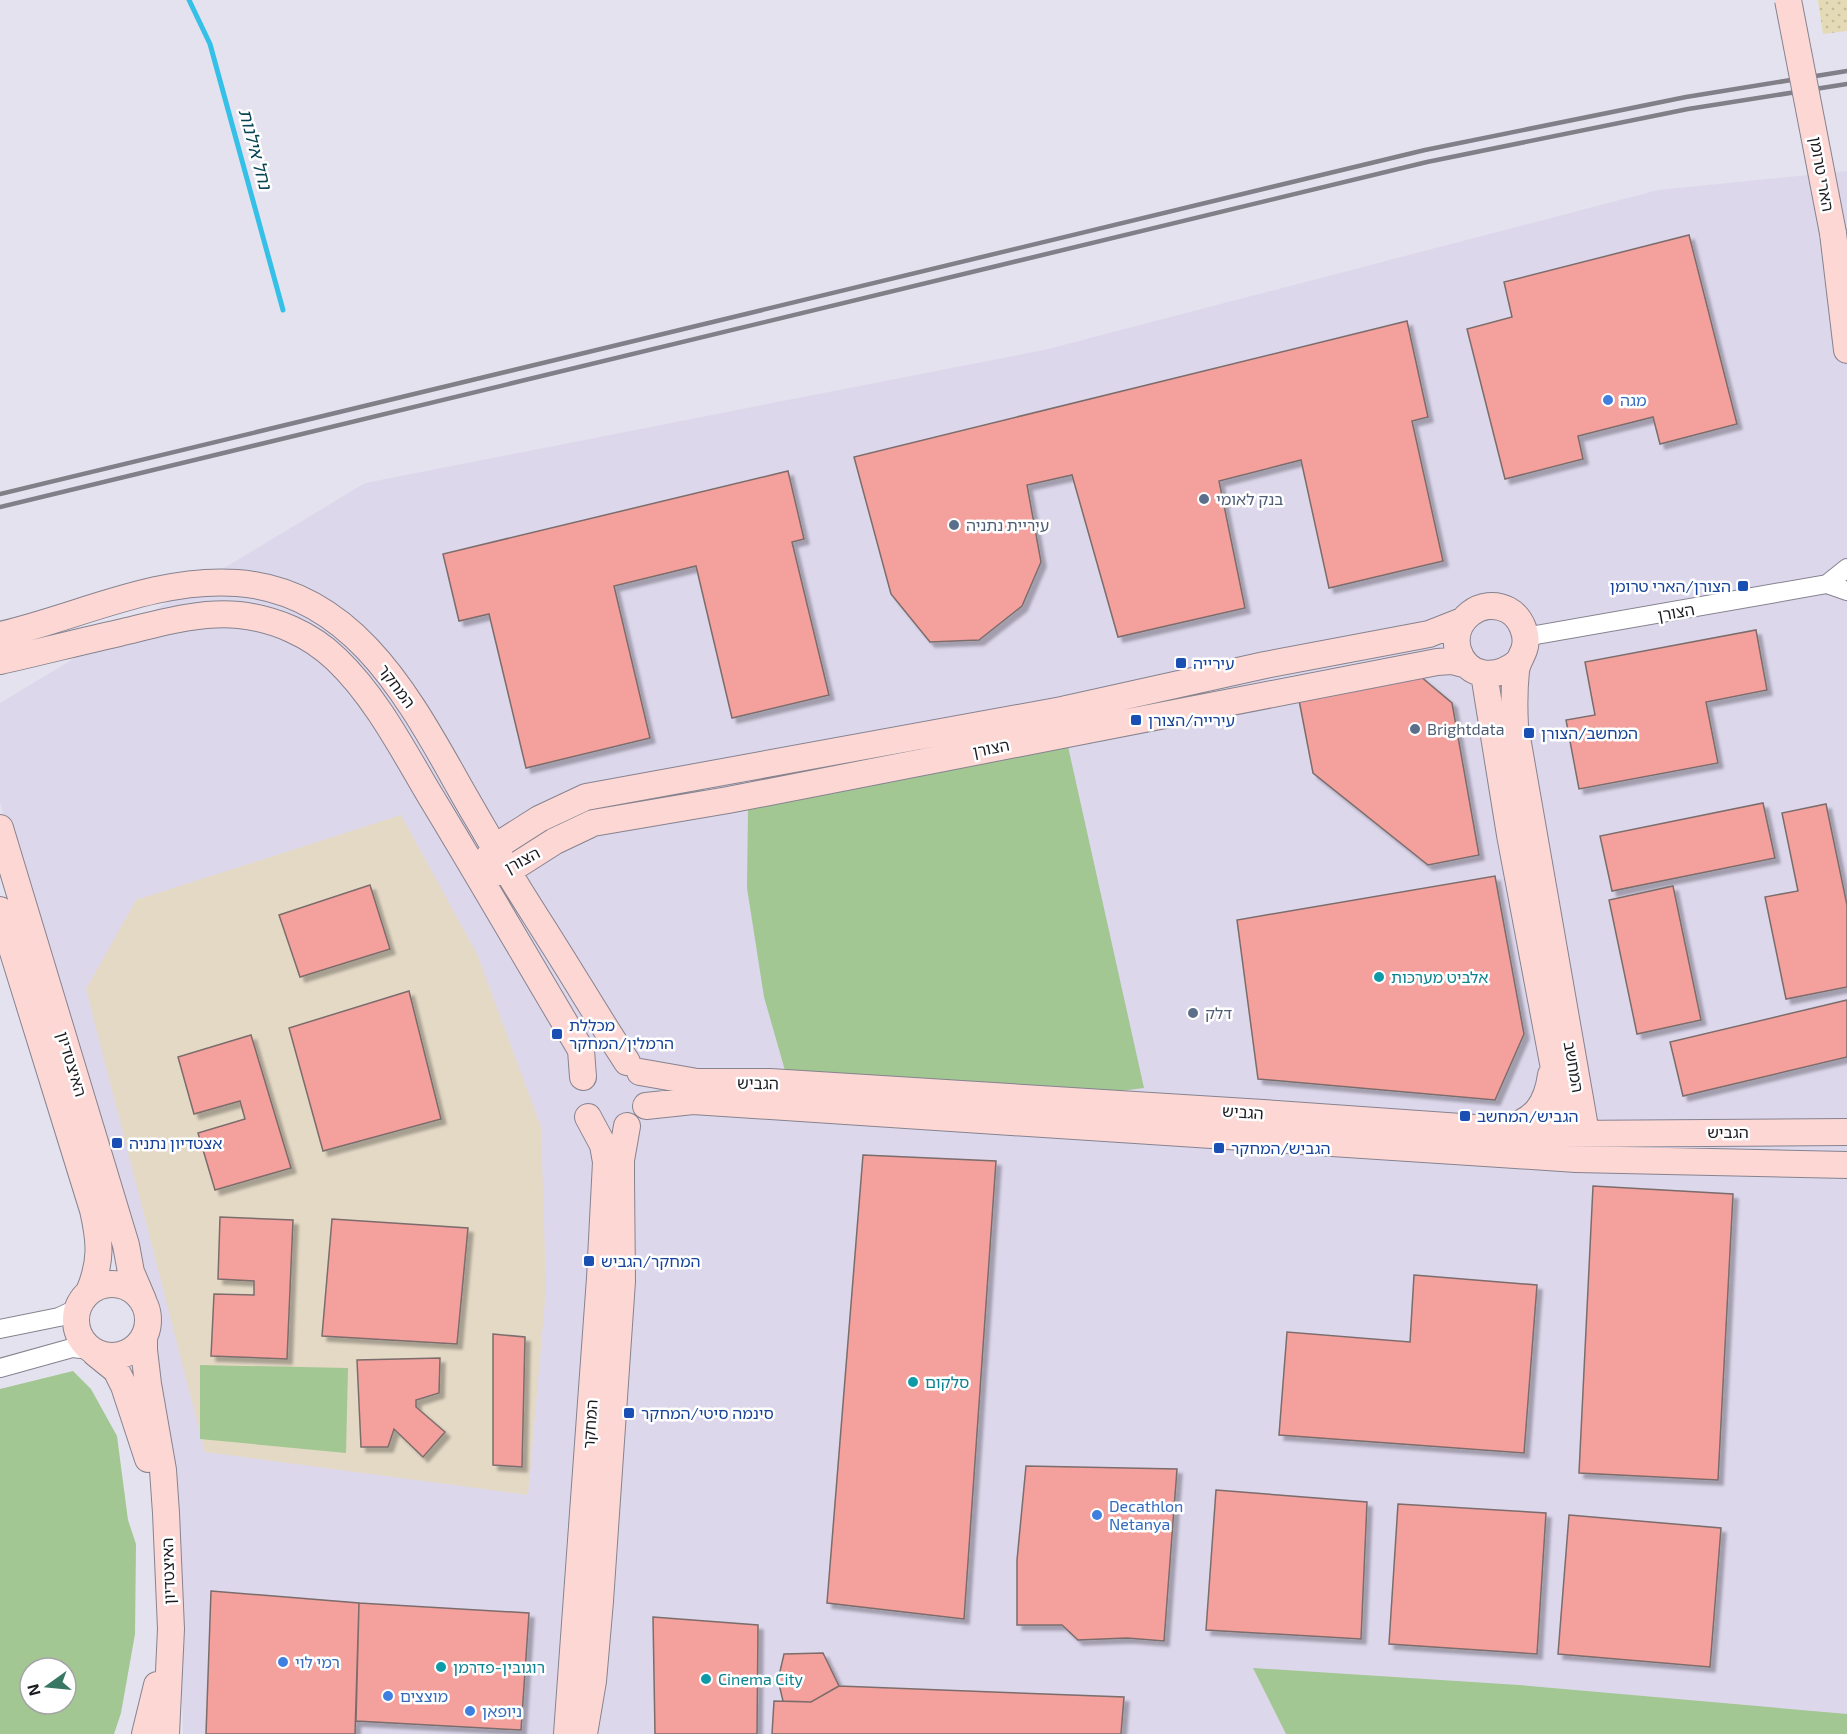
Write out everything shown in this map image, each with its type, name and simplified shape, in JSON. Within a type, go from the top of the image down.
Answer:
[{"type":"street","name":"הארי טרומן","points":[[1788,0],[1833,233],[1847,350]]},
{"type":"street","name":"הצורן","points":[[1525,637],[1827,584],[1847,568]]},
{"type":"street","name":"המחקר","points":[[0,635],[144,594],[218,582],[240,583],[271,589],[304,600],[341,624],[360,640],[396,681],[416,710],[508,871],[633,1067]]},
{"type":"street","name":"הצורן","points":[[1827,584],[1847,591]]},
{"type":"street","points":[[1483,606],[1509,610],[1522,625],[1525,637],[1524,649],[1517,663],[1508,670],[1496,674],[1476,669],[1460,655],[1457,645],[1457,633],[1462,621],[1471,612],[1483,606]]},
{"type":"street","points":[[0,661],[156,624],[221,614],[256,618],[300,633],[336,659],[367,696],[399,743],[581,1050],[584,1062],[583,1077]]},
{"type":"street","name":"הצורן","points":[[478,874],[508,871],[555,841],[593,823],[728,800],[1065,722],[1265,665],[1429,634],[1462,621]]},
{"type":"street","name":"הצורן","points":[[478,874],[495,847],[539,819],[586,797],[1437,662],[1452,661],[1476,669]]},
{"type":"street","name":"המחשב","points":[[1517,663],[1515,726],[1575,1134],[1576,1159]]},
{"type":"street","name":"המחשב","points":[[1476,669],[1553,1063],[1575,1134]]},
{"type":"street","name":"האיצטדיון","points":[[0,828],[126,1245],[131,1272],[143,1300]]},
{"type":"street","name":"האיצטדיון","points":[[0,910],[93,1210],[100,1249],[94,1280],[84,1300]]},
{"type":"street","points":[[618,1059],[633,1067],[648,1088],[646,1106],[641,1114],[627,1126],[607,1128],[588,1118],[579,1098],[579,1087],[590,1068],[598,1063],[618,1059]]},
{"type":"street","points":[[1498,1130],[1524,1122],[1540,1108],[1548,1093],[1553,1063]]},
{"type":"street","name":"הגביש","points":[[633,1067],[697,1082],[773,1094],[1576,1159],[1847,1165]]},
{"type":"street","name":"הגביש","points":[[646,1106],[773,1094],[1575,1134],[1847,1132]]},
{"type":"street","name":"המחקר","points":[[567,1734],[600,1278],[606,1162],[603,1145],[588,1118]]},
{"type":"street","name":"המחקר","points":[[584,1734],[593,1681],[601,1589],[622,1281],[621,1160],[627,1126]]},
{"type":"street","points":[[1,1328],[59,1317],[98,1287],[117,1284],[127,1287],[143,1300],[149,1321],[144,1338],[145,1363],[163,1470],[166,1514]]},
{"type":"street","points":[[84,1300],[76,1318],[78,1332],[93,1352],[116,1370],[124,1386],[166,1514]]},
{"type":"street","points":[[0,1368],[72,1348],[113,1357],[124,1355],[134,1350],[144,1338]]},
{"type":"street","name":"האיצטדיון","points":[[166,1514],[171,1629]]},
{"type":"street","points":[[145,1734],[171,1629]]},
{"type":"street","points":[[166,1734],[171,1629]]},
{"type":"shaded area","points":[[1847,171],[1847,1734],[183,1734],[177,1499],[156,1344],[161,1324],[154,1299],[146,1285],[0,803],[0,703],[365,483],[1048,349],[1658,190]]},
{"type":"shaded area","points":[[401,815],[477,954],[541,1127],[546,1289],[528,1495],[205,1452],[86,989],[136,900]]},
{"type":"green space","points":[[1067,742],[1144,1088],[1111,1092],[786,1074],[764,997],[747,888],[748,809]]},
{"type":"green space","points":[[200,1365],[348,1368],[346,1453],[200,1439]]},
{"type":"green space","points":[[73,1371],[91,1389],[117,1436],[128,1520],[136,1544],[135,1634],[121,1713],[114,1734],[0,1734],[0,1389]]},
{"type":"green space","points":[[1253,1668],[1519,1685],[1847,1714],[1847,1734],[1286,1734]]},
{"type":"sand","points":[[1818,0],[1847,0],[1847,31],[1823,34]]},
{"type":"building","points":[[1689,235],[1737,424],[1660,444],[1653,417],[1578,436],[1583,459],[1505,479],[1467,329],[1512,317],[1504,282]]},
{"type":"building","points":[[1407,321],[1428,417],[1412,421],[1443,561],[1329,588],[1301,460],[1219,481],[1245,608],[1118,637],[1072,475],[1027,485],[1041,562],[1022,606],[979,640],[930,642],[891,594],[854,457]]},
{"type":"building","points":[[788,471],[804,539],[792,542],[829,695],[732,718],[696,566],[614,586],[650,738],[526,768],[489,614],[459,621],[443,554]]},
{"type":"building","points":[[1756,630],[1767,690],[1706,702],[1718,763],[1579,789],[1566,720],[1595,715],[1585,662]]},
{"type":"building","points":[[1420,676],[1452,703],[1479,855],[1428,865],[1313,773],[1299,700]]},
{"type":"building","points":[[1763,803],[1775,858],[1612,891],[1600,836]]},
{"type":"building","points":[[1826,804],[1847,905],[1847,987],[1786,999],[1765,897],[1798,891],[1782,813]]},
{"type":"building","name":"אלביט מערכות","points":[[1495,876],[1524,1034],[1495,1100],[1258,1079],[1237,920]]},
{"type":"building","points":[[370,885],[390,949],[300,977],[279,915]]},
{"type":"building","points":[[1673,886],[1701,1020],[1637,1034],[1609,900]]},
{"type":"building","points":[[409,991],[441,1119],[323,1151],[289,1028]]},
{"type":"building","points":[[1847,1000],[1847,1057],[1683,1096],[1670,1042]]},
{"type":"building","points":[[251,1035],[291,1168],[215,1190],[198,1133],[245,1119],[240,1101],[194,1114],[178,1057]]},
{"type":"building","name":"סלקום","points":[[863,1155],[996,1161],[964,1619],[827,1603]]},
{"type":"building","points":[[1593,1186],[1733,1194],[1718,1480],[1579,1473]]},
{"type":"building","points":[[220,1217],[293,1220],[287,1359],[211,1356],[214,1294],[254,1295],[254,1281],[218,1279]]},
{"type":"building","points":[[332,1219],[468,1228],[457,1344],[322,1336]]},
{"type":"building","points":[[1414,1275],[1537,1285],[1524,1453],[1279,1435],[1287,1332],[1410,1342]]},
{"type":"building","points":[[493,1334],[525,1337],[522,1467],[493,1465]]},
{"type":"building","points":[[440,1358],[439,1393],[416,1400],[416,1407],[445,1432],[423,1457],[394,1429],[388,1447],[361,1447],[357,1360]]},
{"type":"building","name":"Decathlon Netanya","points":[[1026,1466],[1177,1469],[1164,1641],[1127,1638],[1078,1640],[1062,1625],[1017,1625],[1017,1560]]},
{"type":"building","points":[[1216,1490],[1367,1502],[1361,1639],[1206,1630]]},
{"type":"building","points":[[1398,1504],[1546,1513],[1537,1654],[1389,1644]]},
{"type":"building","points":[[1569,1515],[1721,1528],[1710,1667],[1558,1654]]},
{"type":"building","name":"רמי לוי","points":[[211,1591],[359,1603],[355,1734],[206,1734]]},
{"type":"building","name":"רוגובין-פדרמן","points":[[359,1603],[529,1613],[521,1730],[356,1721]]},
{"type":"building","name":"Cinema City","points":[[653,1617],[758,1625],[757,1734],[655,1734]]},
{"type":"building","points":[[823,1653],[839,1686],[811,1702],[783,1701],[778,1680],[784,1654]]},
{"type":"building","points":[[839,1686],[1124,1697],[1121,1734],[772,1734],[774,1701],[811,1702]]},
{"type":"waterway","name":"נחל אילנות","points":[[189,0],[210,44],[283,310]]},
{"type":"railway","points":[[0,494],[1425,150],[1686,97],[1847,71]]},
{"type":"railway","points":[[0,507],[1427,162],[1688,109],[1847,84]]},
{"type":"place","name":"מגה","points":[[1608,400]]},
{"type":"place","name":"בנק לאומי","points":[[1204,499]]},
{"type":"place","name":"עיריית נתניה","points":[[954,525]]},
{"type":"place","name":"הצורן/הארי טרומן","points":[[1743,586]]},
{"type":"place","name":"עירייה","points":[[1181,663]]},
{"type":"place","name":"עירייה/הצורן","points":[[1136,720]]},
{"type":"place","name":"Brightdata","points":[[1415,729]]},
{"type":"place","name":"המחשב/הצורן","points":[[1529,733]]},
{"type":"place","name":"אלביט מערכות","points":[[1379,977]]},
{"type":"place","name":"דלק","points":[[1193,1013]]},
{"type":"place","name":"מכללת הרמלין/המחקר","points":[[557,1034]]},
{"type":"place","name":"הגביש/המחשב","points":[[1465,1116]]},
{"type":"place","name":"אצטדיון נתניה","points":[[117,1143]]},
{"type":"place","name":"הגביש/המחקר","points":[[1219,1148]]},
{"type":"place","name":"המחקר/הגביש","points":[[589,1261]]},
{"type":"place","name":"סלקום","points":[[913,1382]]},
{"type":"place","name":"סינמה סיטי/המחקר","points":[[629,1413]]},
{"type":"place","name":"Decathlon Netanya","points":[[1097,1515]]},
{"type":"place","name":"רמי לוי","points":[[283,1662]]},
{"type":"place","name":"רוגובין-פדרמן","points":[[441,1667]]},
{"type":"place","name":"Cinema City","points":[[706,1679]]},
{"type":"place","name":"מוצצים","points":[[388,1696]]},
{"type":"place","name":"ניופאן","points":[[470,1711]]}]
